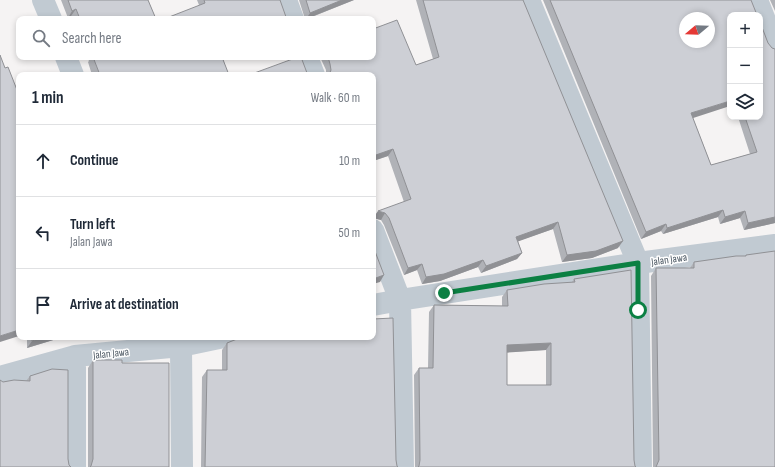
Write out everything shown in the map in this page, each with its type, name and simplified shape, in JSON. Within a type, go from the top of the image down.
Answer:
[{"type":"street","points":[[43,0],[50,16]]},
{"type":"street","points":[[286,0],[292,16]]},
{"type":"street","points":[[529,0],[638,263],[641,467]]},
{"type":"street","points":[[756,0],[775,44]]},
{"type":"street","points":[[67,60],[72,72]]},
{"type":"street","points":[[308,60],[313,72]]},
{"type":"street","points":[[376,238],[400,300],[403,467]]},
{"type":"street","name":"Jalan Jawa","points":[[376,304],[638,263],[775,245]]},
{"type":"street","name":"Jalan Jawa","points":[[0,377],[75,356],[197,340]]},
{"type":"street","points":[[179,342],[182,467]]},
{"type":"street","points":[[75,356],[75,467]]},
{"type":"building","points":[[68,0],[148,0],[155,16],[79,16],[76,9],[72,11]]},
{"type":"building","points":[[204,0],[280,0],[286,16],[172,16],[205,3]]},
{"type":"building","points":[[306,0],[342,0],[310,13]]},
{"type":"building","points":[[423,0],[523,0],[623,241],[596,251],[567,255],[558,222],[516,237],[522,253],[486,266],[483,260],[444,274],[426,277],[422,264],[408,268],[389,218],[385,213],[378,211],[411,199],[393,149],[376,155],[376,72],[330,72],[329,60],[376,60],[376,28],[397,20],[416,65],[439,57]]},
{"type":"building","points":[[550,0],[751,0],[756,12],[727,12],[727,102],[691,113],[711,165],[757,152],[746,120],[763,120],[763,30],[768,43],[775,49],[775,217],[748,223],[745,211],[725,217],[723,210],[667,228],[666,224],[646,232]]},
{"type":"building","points":[[0,55],[5,68],[8,67],[16,87],[16,331],[0,336]]},
{"type":"building","points":[[94,60],[223,60],[228,72],[99,72]]},
{"type":"building","points":[[290,60],[302,60],[307,72],[257,72]]},
{"type":"building","points":[[775,251],[775,467],[656,467],[659,460],[656,268],[694,268],[694,262]]},
{"type":"building","points":[[376,254],[384,275],[376,278]]},
{"type":"building","points":[[631,270],[634,460],[636,467],[418,467],[420,460],[419,368],[433,368],[434,305],[508,306],[507,290],[544,284],[575,282],[574,279]],"holes":[[[551,343],[551,385],[507,385],[507,345]]]},
{"type":"building","points":[[393,318],[396,460],[398,467],[205,467],[207,370],[227,370],[227,343],[234,340],[376,340],[376,319]]},
{"type":"building","points":[[93,360],[122,360],[122,363],[169,363],[169,467],[90,467],[93,459]]},
{"type":"building","points":[[52,369],[68,370],[68,459],[71,467],[0,467],[0,380],[3,382],[14,380],[30,381],[30,376]]},
{"type":"route","points":[[444,293],[638,263],[638,310]]}]
